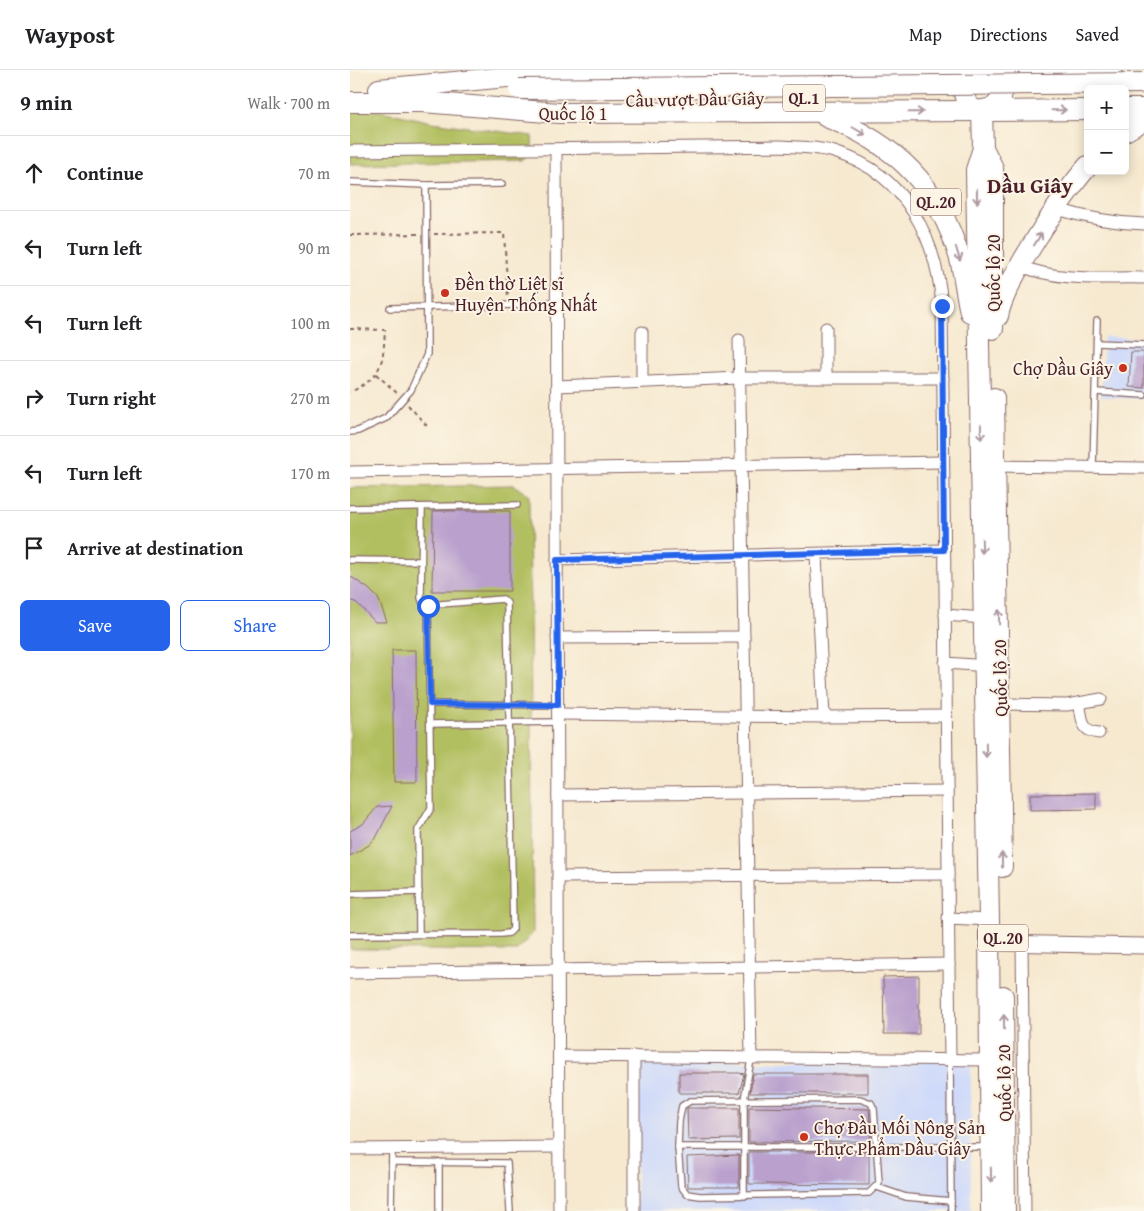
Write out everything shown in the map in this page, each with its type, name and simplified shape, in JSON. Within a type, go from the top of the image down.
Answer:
[{"type":"highway","name":"QL.1","points":[[350,89],[397,88],[520,76],[1112,70]]},
{"type":"highway","points":[[982,72],[997,78],[1002,88],[1001,100],[982,111],[967,105],[963,89],[967,79],[982,72]]},
{"type":"highway","name":"Cầu vượt Dầu Giây","points":[[422,102],[519,95],[1144,83]]},
{"type":"highway","name":"Cầu vượt Dầu Giây","points":[[397,88],[519,95],[1084,96]]},
{"type":"highway","points":[[1129,95],[1144,95]]},
{"type":"highway","name":"Quốc lộ 1","points":[[350,102],[422,102],[552,113],[1084,110]]},
{"type":"highway","points":[[1129,109],[1144,109]]},
{"type":"highway","name":"Quốc lộ 20","points":[[982,111],[983,148],[993,168],[986,348],[983,618],[1001,704],[1012,943],[998,1146],[991,1211]]},
{"type":"highway","name":"QL.20","points":[[814,112],[852,126],[879,142],[904,162],[928,188],[940,209],[960,260],[986,348]]},
{"type":"highway","points":[[1127,130],[1144,120]]},
{"type":"highway","name":"QL.20","points":[[986,348],[1000,304],[1021,266],[1057,209],[1084,172]]},
{"type":"highway","name":"Quốc lộ 20","points":[[986,348],[996,466],[989,920],[990,1060],[1005,1211]]},
{"type":"street","points":[[350,151],[781,146],[836,152],[856,160],[892,186],[918,218],[934,252],[941,290],[950,1059]]},
{"type":"street","points":[[556,150],[559,1211]]},
{"type":"street","points":[[1057,209],[1087,218],[1120,223],[1144,224]]},
{"type":"street","points":[[1021,266],[1050,276],[1070,278],[1144,278]]},
{"type":"street","points":[[826,328],[826,378]]},
{"type":"street","points":[[642,332],[642,381]]},
{"type":"street","points":[[739,340],[751,1059]]},
{"type":"street","points":[[556,386],[740,378],[942,378]]},
{"type":"street","points":[[350,472],[943,462]]},
{"type":"street","points":[[996,466],[1144,468]]},
{"type":"street","points":[[557,560],[816,555],[944,550]]},
{"type":"street","points":[[816,555],[824,717]]},
{"type":"street","points":[[945,615],[983,618]]},
{"type":"street","points":[[557,638],[744,637]]},
{"type":"street","points":[[945,663],[992,666]]},
{"type":"street","points":[[1001,704],[1079,703],[1101,699]]},
{"type":"street","points":[[1079,703],[1084,728],[1089,732],[1099,733]]},
{"type":"street","points":[[558,714],[824,717],[946,716]]},
{"type":"street","points":[[558,795],[947,791]]},
{"type":"street","points":[[558,877],[948,874]]},
{"type":"street","points":[[948,918],[989,920]]},
{"type":"street","points":[[1025,1211],[1012,943],[1144,946]]},
{"type":"street","points":[[350,972],[949,964]]},
{"type":"street","points":[[559,1056],[990,1060]]},
{"type":"street","points":[[634,1056],[634,1211]]},
{"type":"street","points":[[350,1149],[559,1147]]},
{"type":"lane","points":[[350,182],[426,185],[502,184]]},
{"type":"lane","points":[[350,432],[358,431],[386,418],[411,390],[427,354],[426,185]]},
{"type":"lane","points":[[390,308],[508,306],[556,302]]},
{"type":"lane","points":[[1094,466],[1097,321]]},
{"type":"lane","points":[[1097,343],[1144,345]]},
{"type":"lane","points":[[1096,392],[1144,395]]},
{"type":"lane","points":[[350,508],[517,505]]},
{"type":"lane","points":[[350,935],[501,934],[509,933],[512,930],[506,600],[428,606],[423,603],[421,598],[420,561],[422,506]]},
{"type":"lane","points":[[350,560],[420,561]]},
{"type":"lane","points":[[419,934],[418,830],[431,808],[428,606]]},
{"type":"lane","points":[[430,704],[509,703],[558,714]]},
{"type":"lane","points":[[430,724],[509,722],[558,714]]},
{"type":"lane","points":[[350,894],[419,892]]},
{"type":"lane","points":[[744,1196],[744,1100],[751,1059]]},
{"type":"lane","points":[[950,1059],[952,1211]]},
{"type":"lane","points":[[860,1099],[871,1103],[874,1109],[877,1147],[879,1183],[869,1193],[858,1195],[700,1196],[687,1194],[681,1186],[678,1147],[679,1121],[682,1106],[690,1101],[860,1099]]},
{"type":"lane","points":[[678,1147],[998,1146]]},
{"type":"lane","points":[[391,1211],[392,1148]]},
{"type":"lane","points":[[392,1162],[508,1162],[510,1211]]},
{"type":"lane","points":[[439,1162],[439,1211]]},
{"type":"lane","points":[[877,1187],[906,1197],[951,1201]]},
{"type":"path","points":[[350,235],[504,233],[508,306]]},
{"type":"path","points":[[350,329],[385,330],[383,358],[376,374],[368,384],[350,392]]},
{"type":"shaded area","name":"Chợ Dầu Giây","points":[[1104,337],[1144,339],[1144,399],[1101,397]]},
{"type":"shaded area","name":"Chợ Đầu Mối Nông Sản Thực Phẩm Dầu Giây","points":[[638,1062],[971,1062],[971,1211],[636,1211]]},
{"type":"green space","points":[[350,110],[381,111],[432,122],[532,136],[533,153],[525,161],[350,164]]},
{"type":"green space","points":[[514,485],[529,496],[533,933],[516,951],[350,949],[350,488]]},
{"type":"building","points":[[1131,352],[1144,352],[1144,388],[1129,387]]},
{"type":"building","points":[[433,511],[510,511],[510,591],[432,591]]},
{"type":"building","points":[[350,576],[369,589],[378,598],[387,622],[375,622],[357,603],[350,600]]},
{"type":"building","points":[[392,650],[416,650],[417,782],[394,782]]},
{"type":"building","points":[[1096,793],[1096,809],[1030,810],[1030,794]]},
{"type":"building","points":[[392,806],[377,836],[369,845],[350,856],[350,831],[363,824],[377,807]]},
{"type":"building","points":[[919,976],[919,1034],[884,1034],[883,977]]},
{"type":"building","points":[[679,1073],[744,1074],[739,1093],[679,1093]]},
{"type":"building","points":[[753,1074],[868,1074],[868,1093],[750,1093]]},
{"type":"building","points":[[749,1107],[869,1109],[871,1141],[749,1142]]},
{"type":"building","points":[[687,1108],[739,1108],[739,1139],[688,1140]]},
{"type":"building","points":[[749,1152],[869,1152],[869,1185],[749,1184]]},
{"type":"building","points":[[739,1155],[739,1187],[688,1187],[687,1157]]},
{"type":"place","name":"Đền thờ Liệt sĩ Huyện Thống Nhất","points":[[445,293]]},
{"type":"place","name":"Chợ Dầu Giây","points":[[1123,368]]},
{"type":"place","name":"Chợ Đầu Mối Nông Sản Thực Phẩm Dầu Giây","points":[[804,1137]]},
{"type":"district","name":"Dầu Giây","points":[[1030,185]]},
{"type":"route","points":[[428,606],[430,704],[509,703],[558,705],[557,560],[816,555],[944,550],[942,306]]}]
